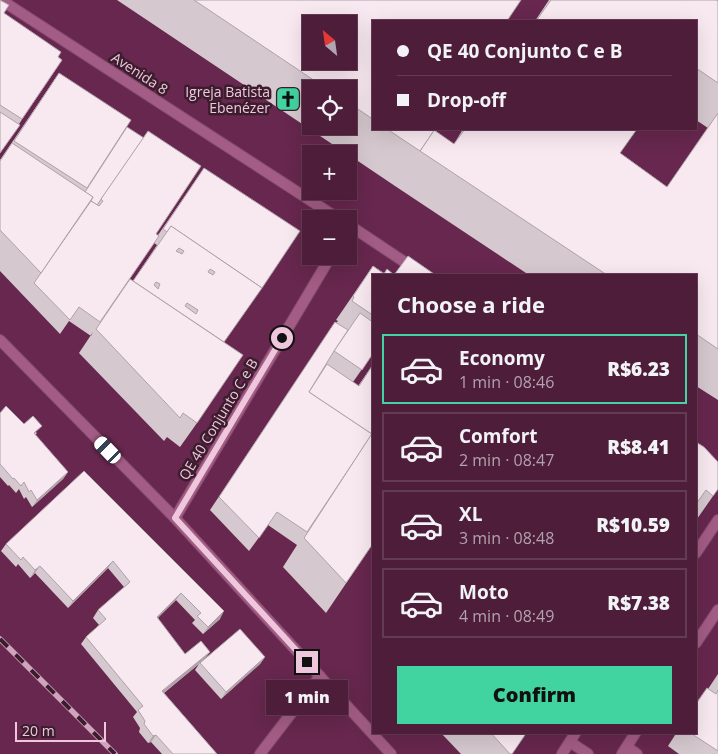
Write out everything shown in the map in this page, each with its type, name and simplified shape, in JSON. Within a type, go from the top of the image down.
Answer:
[{"type":"street","name":"Avenida 8","points":[[1,0],[325,210]]},
{"type":"street","points":[[357,231],[422,274]]},
{"type":"street","name":"QE 40 Conjunto C e B","points":[[175,518],[326,265]]},
{"type":"street","points":[[0,340],[175,518],[372,734]]},
{"type":"street","points":[[697,552],[718,520]]},
{"type":"street","points":[[697,642],[718,610]]},
{"type":"street","points":[[260,754],[320,676]]},
{"type":"street","points":[[372,734],[390,754]]},
{"type":"street","points":[[562,754],[575,734]]},
{"type":"street","points":[[635,734],[624,750],[637,754]]},
{"type":"street","points":[[570,742],[588,754]]},
{"type":"building","points":[[0,0],[9,5],[4,13],[61,52],[58,57],[62,60],[22,119],[0,105]]},
{"type":"building","points":[[194,0],[521,0],[508,20],[372,20],[372,119],[357,108],[357,80],[314,80]]},
{"type":"building","points":[[551,0],[716,0],[718,1],[718,83],[697,69],[697,20],[537,20]]},
{"type":"building","points":[[59,73],[131,120],[87,188],[14,141]]},
{"type":"building","points":[[0,112],[20,125],[0,153]]},
{"type":"building","points":[[718,113],[718,349],[697,335],[697,274],[605,274],[420,151],[434,130],[454,144],[464,130],[636,130],[620,153],[667,187]]},
{"type":"building","points":[[127,127],[144,138],[97,205],[91,201],[93,197],[85,192]]},
{"type":"building","points":[[388,130],[434,130],[420,151]]},
{"type":"building","points":[[148,131],[201,166],[156,234],[159,236],[100,322],[79,307],[70,320],[34,283],[91,201],[99,206],[103,201],[101,199]]},
{"type":"building","points":[[12,143],[93,197],[41,273],[0,230],[0,161]]},
{"type":"building","points":[[204,168],[300,231],[262,288],[171,226],[167,232],[163,229]]},
{"type":"building","points":[[171,226],[262,288],[224,342],[133,281]],"holes":[[[179,248],[184,251],[182,254],[176,251]],[[210,269],[215,272],[213,275],[208,272]],[[156,282],[160,284],[158,289],[154,285]],[[187,303],[198,310],[196,314],[185,306]]]},
{"type":"building","points":[[408,256],[434,274],[395,274]]},
{"type":"building","points":[[373,266],[384,274],[372,274],[372,315],[352,301],[353,296]]},
{"type":"building","points":[[387,269],[393,274],[384,274]]},
{"type":"building","points":[[130,279],[243,355],[197,423],[183,413],[180,418],[96,329]]},
{"type":"building","points":[[360,313],[372,322],[372,355],[362,370],[334,351]]},
{"type":"building","points":[[335,322],[348,330],[309,392],[372,434],[307,532],[277,512],[259,538],[219,497]]},
{"type":"building","points":[[327,364],[359,386],[372,366],[372,434],[309,392]]},
{"type":"building","points":[[6,406],[24,424],[33,416],[42,426],[34,433],[68,472],[37,500],[31,490],[29,492],[24,482],[21,486],[0,464],[0,413]]},
{"type":"building","points":[[372,434],[372,545],[346,583],[304,538]]},
{"type":"building","points":[[697,443],[704,447],[718,462],[718,489],[713,496],[706,490],[697,503]]},
{"type":"building","points":[[84,471],[224,611],[208,627],[197,616],[201,613],[181,593],[157,617],[185,654],[201,641],[210,652],[162,691],[217,754],[173,754],[156,735],[153,736],[144,724],[145,721],[138,710],[143,706],[86,637],[106,619],[98,610],[130,582],[113,561],[73,601],[40,566],[35,570],[23,557],[21,560],[6,544]]},
{"type":"building","points":[[240,629],[265,657],[226,692],[200,663]]},
{"type":"building","points":[[707,688],[716,694],[718,690],[718,751],[692,734],[697,734],[697,703]]},
{"type":"building","points":[[492,734],[526,734],[512,754]]},
{"type":"railway","points":[[0,639],[115,754]]},
{"type":"place","name":"Igreja Batista Ebenézer","points":[[288,99]]},
{"type":"route","points":[[282,338],[175,518],[307,662]]}]
